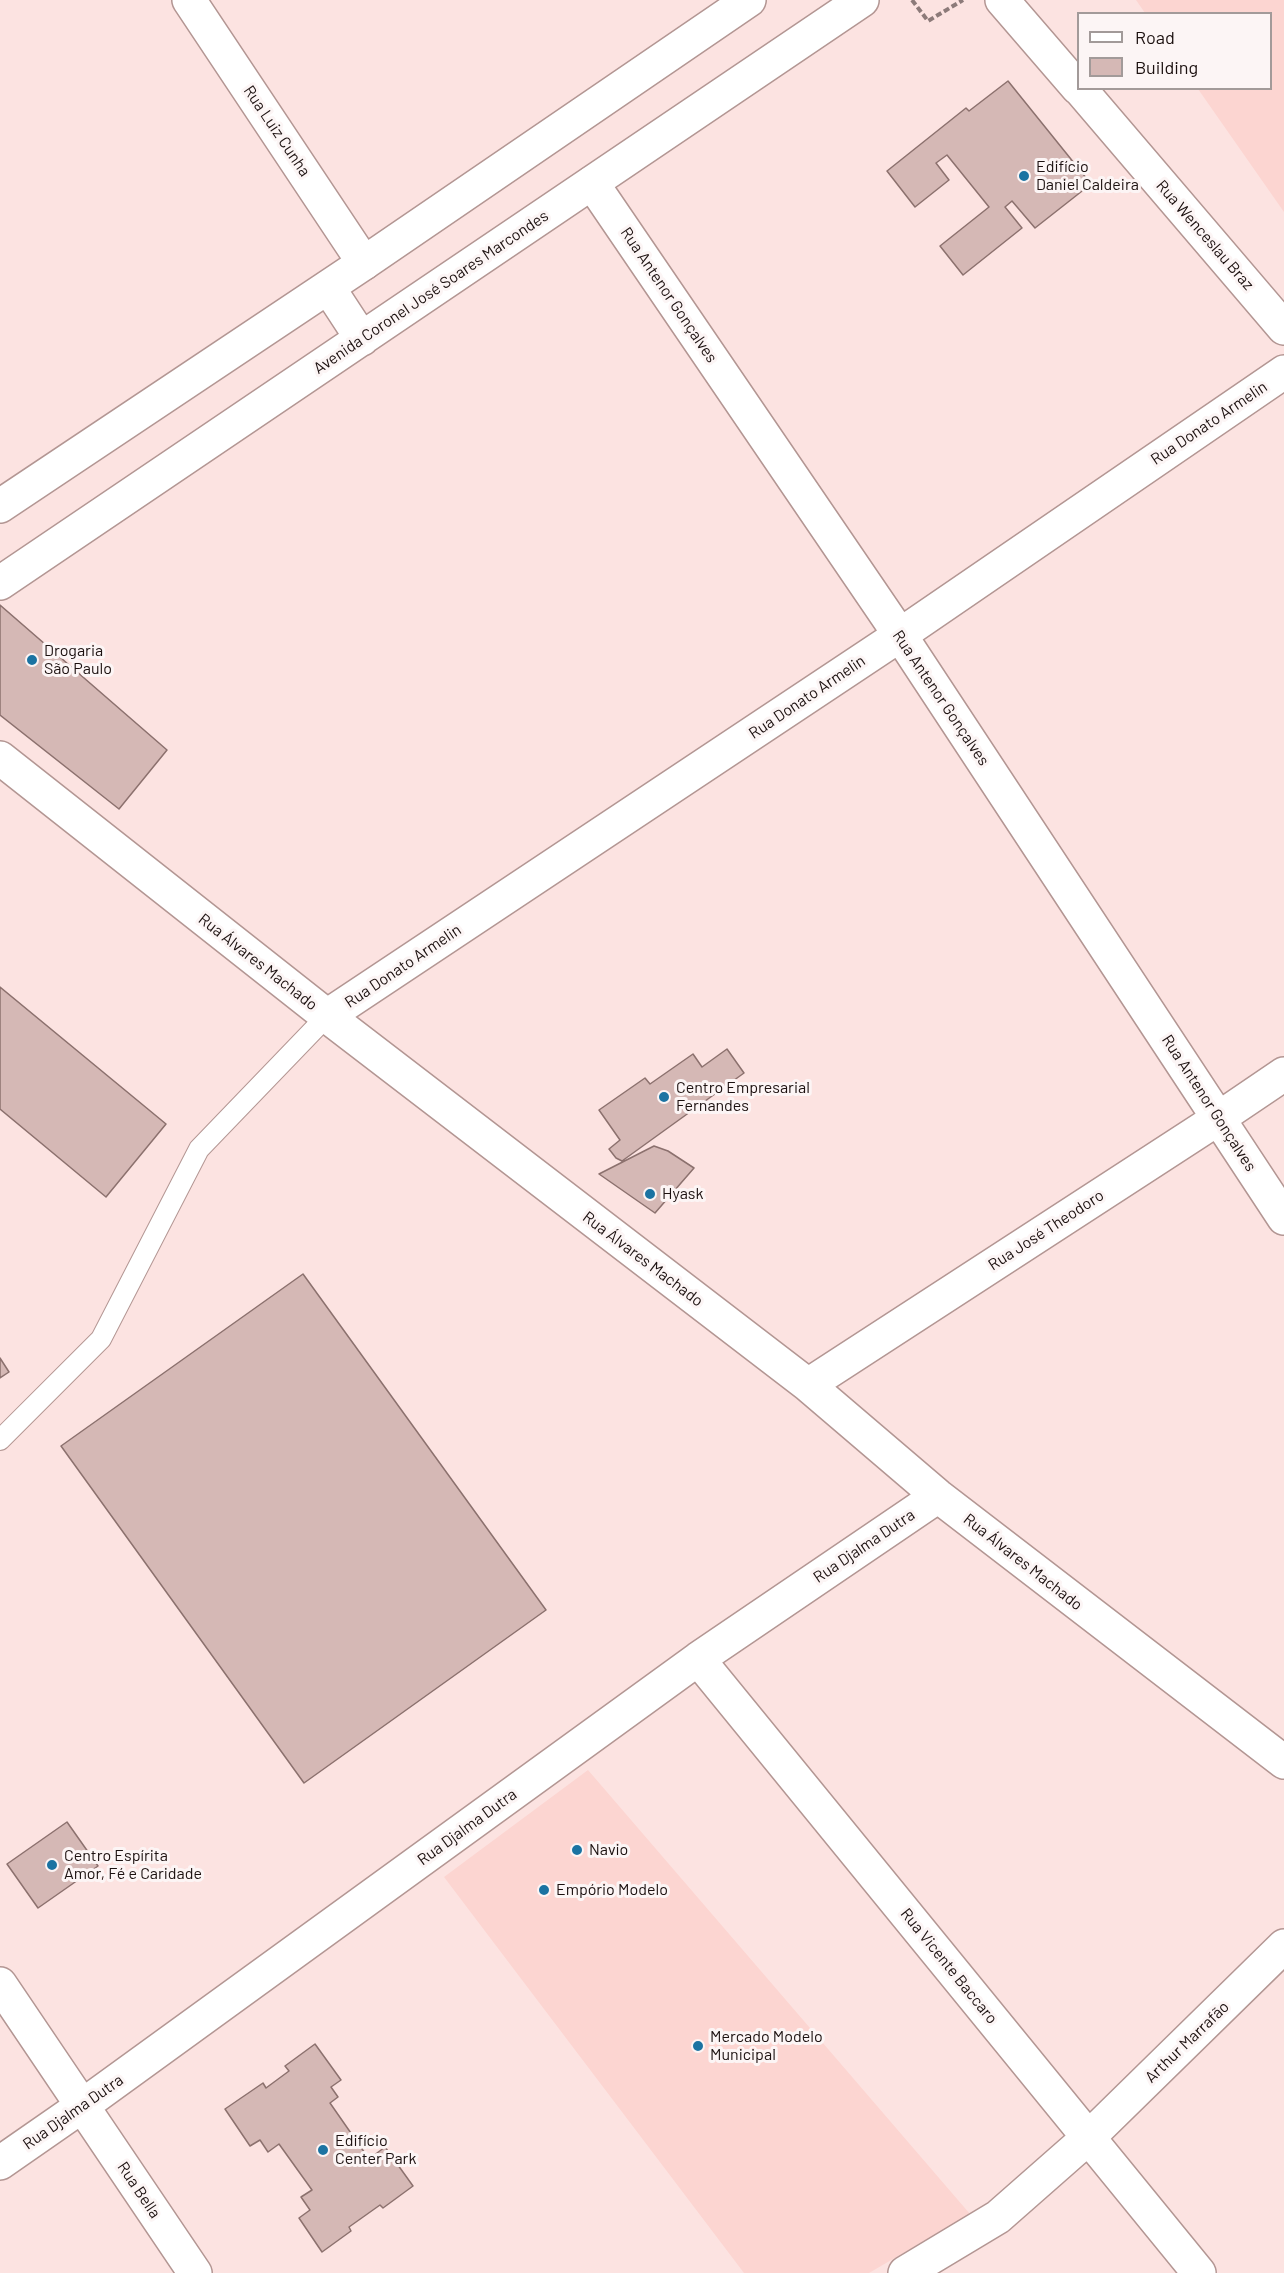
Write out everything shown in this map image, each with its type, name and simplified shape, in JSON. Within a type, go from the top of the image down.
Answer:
[{"type":"street","name":"Rua Luiz Cunha","points":[[189,0],[364,262]]},
{"type":"street","points":[[0,506],[749,0]]},
{"type":"street","name":"Avenida Coronel José Soares Marcondes","points":[[0,583],[862,0]]},
{"type":"street","name":"Rua Wenceslau Braz","points":[[1002,0],[1077,86]]},
{"type":"street","name":"Rua Wenceslau Braz","points":[[1081,90],[1284,328]]},
{"type":"street","name":"Rua Antenor Gonçalves","points":[[592,183],[900,635],[1284,1218]]},
{"type":"street","points":[[328,286],[362,339]]},
{"type":"street","name":"Rua Donato Armelin","points":[[327,1017],[900,635],[1284,372]]},
{"type":"street","name":"Rua Álvares Machado","points":[[0,758],[327,1017],[808,1385],[938,1496],[1284,1762]]},
{"type":"street","name":"Rua José Theodoro","points":[[808,1385],[1284,1074]]},
{"type":"street","name":"Rua Djalma Dutra","points":[[0,2163],[698,1659],[938,1496]]},
{"type":"street","name":"Rua Vicente Baccaro","points":[[698,1659],[1089,2137],[1153,2220],[1199,2273]]},
{"type":"street","name":"Arthur Marrafão","points":[[914,2271],[998,2217],[1089,2137],[1284,1946]]},
{"type":"street","name":"Rua Bella","points":[[0,1984],[195,2273]]},
{"type":"lane","points":[[0,1440],[101,1339],[199,1149],[327,1017]]},
{"type":"path","points":[[912,0],[928,21],[963,0]]},
{"type":"shaded area","points":[[1136,0],[1284,0],[1284,212],[1199,90],[1272,90],[1272,12],[1144,12]]},
{"type":"shaded area","name":"Mercado Modelo Municipal","points":[[588,1770],[970,2214],[869,2273],[744,2273],[444,1877]]},
{"type":"building","name":"Edifício Daniel Caldeira","points":[[1008,81],[1091,184],[1035,228],[1012,201],[1005,207],[1022,228],[963,275],[940,246],[989,207],[947,155],[936,163],[949,180],[915,207],[887,171],[966,108],[969,111]]},
{"type":"building","name":"Drogaria São Paulo","points":[[0,605],[167,750],[119,809],[0,715]]},
{"type":"building","points":[[0,987],[166,1124],[106,1197],[0,1109]]},
{"type":"building","name":"Centro Empresarial Fernandes","points":[[727,1049],[744,1073],[622,1161],[616,1158],[609,1149],[620,1140],[599,1110],[645,1078],[650,1084],[693,1054],[702,1067]]},
{"type":"building","name":"Hyask","points":[[654,1146],[668,1151],[694,1168],[655,1213],[599,1174]]},
{"type":"building","points":[[303,1274],[546,1610],[304,1783],[61,1446]]},
{"type":"building","points":[[0,1358],[9,1372],[0,1378]]},
{"type":"building","name":"Centro Espírita Amor, Fé e Caridade","points":[[67,1822],[98,1866],[38,1908],[7,1864]]},
{"type":"building","name":"Edifício Center Park","points":[[315,2044],[341,2080],[331,2087],[338,2097],[330,2103],[369,2159],[385,2147],[413,2186],[383,2208],[380,2205],[349,2227],[351,2231],[322,2252],[299,2218],[310,2210],[301,2197],[312,2190],[279,2144],[268,2152],[260,2140],[250,2146],[225,2109],[263,2083],[266,2088],[289,2071],[285,2066]]},
{"type":"place","name":"Edifício Daniel Caldeira","points":[[1024,176]]},
{"type":"place","name":"Drogaria São Paulo","points":[[32,660]]},
{"type":"place","name":"Centro Empresarial Fernandes","points":[[664,1097]]},
{"type":"place","name":"Hyask","points":[[650,1194]]},
{"type":"place","name":"Navio","points":[[577,1850]]},
{"type":"place","name":"Centro Espírita Amor, Fé e Caridade","points":[[52,1865]]},
{"type":"place","name":"Empório Modelo","points":[[544,1890]]},
{"type":"place","name":"Mercado Modelo Municipal","points":[[698,2046]]},
{"type":"place","name":"Edifício Center Park","points":[[323,2150]]}]
